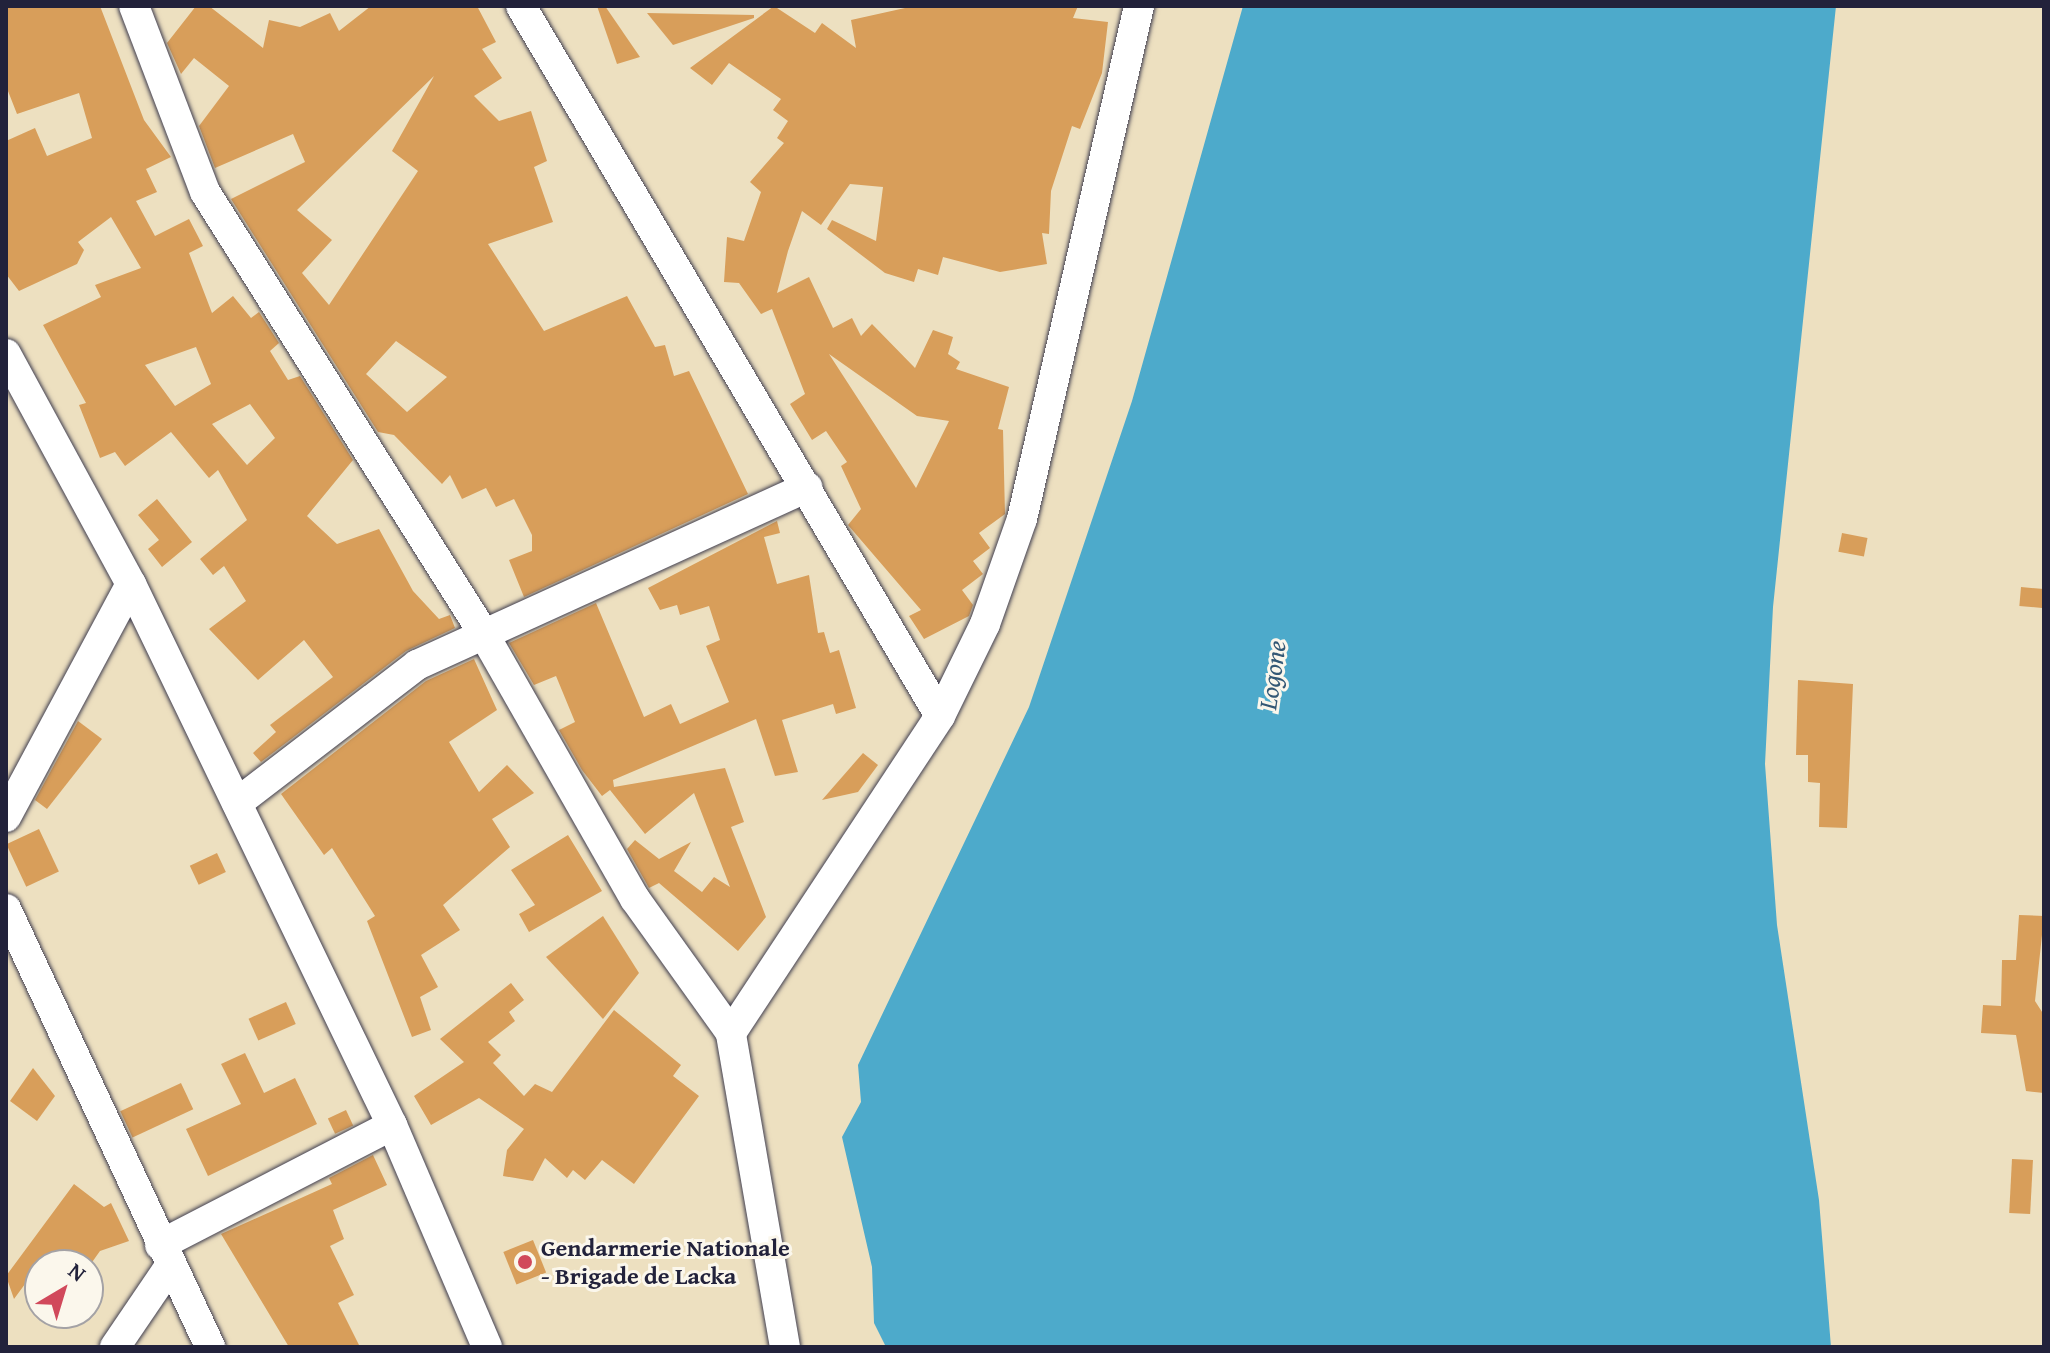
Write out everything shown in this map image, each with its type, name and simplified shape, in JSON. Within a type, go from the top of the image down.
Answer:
[{"type":"street","points":[[134,6],[205,192],[482,631],[635,899],[731,1033],[785,1347]]},
{"type":"street","points":[[521,6],[940,716]]},
{"type":"street","points":[[731,1033],[940,716],[985,624],[1022,519],[1139,6]]},
{"type":"street","points":[[6,354],[131,584],[392,1125],[487,1347]]},
{"type":"street","points":[[237,803],[417,665],[482,631],[807,487]]},
{"type":"street","points":[[6,817],[131,584]]},
{"type":"street","points":[[6,909],[210,1347]]},
{"type":"street","points":[[115,1347],[165,1256],[392,1125]]},
{"type":"water","name":"Logone","points":[[1243,6],[1836,6],[1773,607],[1765,764],[1777,925],[1819,1200],[1831,1347],[886,1347],[874,1323],[872,1267],[842,1137],[861,1102],[858,1065],[1029,707],[1132,401]]},
{"type":"building","points":[[6,6],[100,6],[144,120],[171,157],[146,169],[157,192],[136,201],[155,236],[189,219],[203,246],[189,253],[212,313],[233,296],[251,318],[259,312],[279,343],[270,351],[288,380],[300,376],[353,460],[307,516],[337,544],[379,529],[413,591],[439,619],[450,615],[455,628],[406,651],[261,762],[253,753],[276,732],[270,725],[333,677],[304,640],[258,680],[209,629],[246,601],[224,566],[213,575],[200,559],[247,520],[218,470],[209,478],[171,432],[125,466],[115,452],[100,458],[79,405],[86,403],[43,325],[101,297],[95,285],[141,268],[111,217],[78,242],[84,250],[77,264],[19,291],[6,274],[6,141],[35,128],[47,156],[92,138],[79,93],[17,114],[6,86]],"holes":[[[196,347],[211,384],[175,406],[145,365]],[[250,404],[275,438],[247,465],[212,424]]]},
{"type":"building","points":[[196,6],[209,6],[263,48],[269,20],[300,27],[330,13],[339,31],[371,6],[477,6],[496,42],[482,49],[502,78],[474,96],[499,121],[531,111],[547,161],[534,167],[553,222],[488,244],[544,331],[627,296],[655,347],[665,345],[674,376],[689,371],[748,494],[524,597],[509,560],[532,551],[532,535],[514,499],[496,507],[486,488],[462,499],[450,475],[442,484],[394,435],[378,432],[231,199],[305,162],[293,134],[215,168],[199,126],[229,86],[194,58],[181,74],[167,43]],"holes":[[[434,76],[392,151],[418,171],[329,305],[302,273],[332,240],[297,210]],[[396,341],[447,377],[407,412],[366,374]]]},
{"type":"building","points":[[597,6],[605,6],[640,57],[617,64]]},
{"type":"building","points":[[774,6],[815,33],[822,23],[856,48],[851,20],[914,6],[1078,6],[1073,18],[1108,22],[1102,73],[1080,129],[1072,126],[1051,191],[1049,234],[1042,233],[1047,264],[1000,272],[943,257],[938,275],[918,269],[914,282],[885,273],[827,229],[832,220],[876,241],[883,187],[850,184],[821,225],[802,211],[788,251],[777,293],[809,277],[833,328],[852,318],[861,336],[872,324],[915,368],[933,330],[953,337],[948,354],[960,362],[956,369],[1009,387],[998,429],[1003,430],[1005,514],[979,533],[990,548],[973,561],[983,574],[962,590],[973,605],[969,616],[924,639],[909,616],[921,610],[848,525],[861,509],[841,466],[847,462],[826,431],[812,440],[790,404],[805,394],[772,309],[761,314],[739,283],[724,282],[727,237],[744,241],[761,192],[750,182],[784,143],[777,138],[788,121],[773,110],[781,99],[729,63],[712,85],[690,68]],"holes":[[[829,354],[917,416],[949,421],[916,488]]]},
{"type":"building","points":[[647,13],[754,15],[754,18],[673,45]]},
{"type":"building","points":[[157,499],[192,542],[162,567],[148,549],[159,540],[138,515]]},
{"type":"building","points":[[777,521],[780,533],[764,537],[777,584],[809,575],[818,633],[824,632],[830,653],[839,650],[856,708],[836,714],[833,704],[782,720],[798,772],[775,776],[756,719],[613,780],[614,787],[725,768],[744,822],[731,827],[766,917],[738,951],[659,883],[649,888],[627,849],[635,840],[659,859],[691,842],[674,871],[702,892],[714,877],[730,887],[694,793],[645,834],[610,790],[602,796],[582,770],[559,730],[575,722],[556,676],[534,685],[509,643],[596,603],[644,717],[671,704],[680,724],[729,702],[706,646],[720,640],[709,606],[680,615],[677,605],[660,610],[648,588]]},
{"type":"building","points":[[1842,533],[1868,538],[1864,557],[1838,552]]},
{"type":"building","points":[[2021,587],[2044,589],[2042,608],[2019,606]]},
{"type":"building","points":[[474,659],[497,710],[449,742],[479,792],[507,765],[534,793],[492,819],[510,847],[443,905],[460,930],[421,955],[438,987],[420,997],[431,1030],[412,1037],[367,921],[375,916],[332,848],[324,855],[281,794],[426,681]]},
{"type":"building","points":[[1798,680],[1853,684],[1847,828],[1819,827],[1820,783],[1808,782],[1808,755],[1796,755]]},
{"type":"building","points":[[78,721],[102,739],[47,809],[35,800]]},
{"type":"building","points":[[863,753],[878,765],[858,792],[822,800]]},
{"type":"building","points":[[39,829],[59,872],[26,887],[6,844]]},
{"type":"building","points":[[568,835],[602,891],[529,932],[519,914],[535,905],[511,870]]},
{"type":"building","points":[[217,853],[226,872],[199,885],[190,866]]},
{"type":"building","points":[[2019,915],[2044,916],[2035,1001],[2044,1015],[2044,1093],[2026,1091],[2016,1035],[1981,1033],[1983,1005],[2001,1006],[2002,960],[2016,960]]},
{"type":"building","points":[[603,916],[639,973],[603,1019],[546,957]]},
{"type":"building","points":[[511,983],[524,1000],[509,1012],[515,1021],[488,1042],[501,1055],[493,1063],[524,1096],[535,1084],[552,1092],[614,1010],[681,1065],[673,1076],[699,1096],[634,1184],[602,1160],[585,1180],[573,1170],[567,1178],[545,1158],[533,1181],[503,1176],[507,1150],[524,1129],[479,1098],[431,1125],[414,1096],[464,1062],[440,1039]]},
{"type":"building","points":[[286,1002],[296,1024],[258,1041],[249,1019]]},
{"type":"building","points":[[245,1053],[264,1093],[295,1078],[317,1124],[208,1176],[186,1129],[241,1104],[221,1064]]},
{"type":"building","points":[[33,1068],[55,1096],[37,1121],[10,1101]]},
{"type":"building","points":[[181,1083],[193,1109],[133,1138],[120,1111]]},
{"type":"building","points":[[346,1110],[353,1125],[335,1134],[328,1118]]},
{"type":"building","points":[[373,1155],[387,1185],[333,1210],[344,1239],[330,1246],[354,1295],[338,1303],[360,1347],[289,1347],[221,1234],[332,1184],[329,1178]]},
{"type":"building","points":[[2012,1159],[2033,1160],[2030,1214],[2009,1213]]},
{"type":"building","points":[[74,1184],[104,1207],[111,1203],[129,1241],[104,1250],[26,1249]]},
{"type":"building","name":"Gendarmerie Nationale - Brigade de Lacka","points":[[533,1240],[546,1272],[516,1284],[503,1252]]},
{"type":"building","points":[[24,1252],[24,1285],[14,1299],[6,1276]]},
{"type":"place","name":"Gendarmerie Nationale - Brigade de Lacka","points":[[525,1262]]}]
